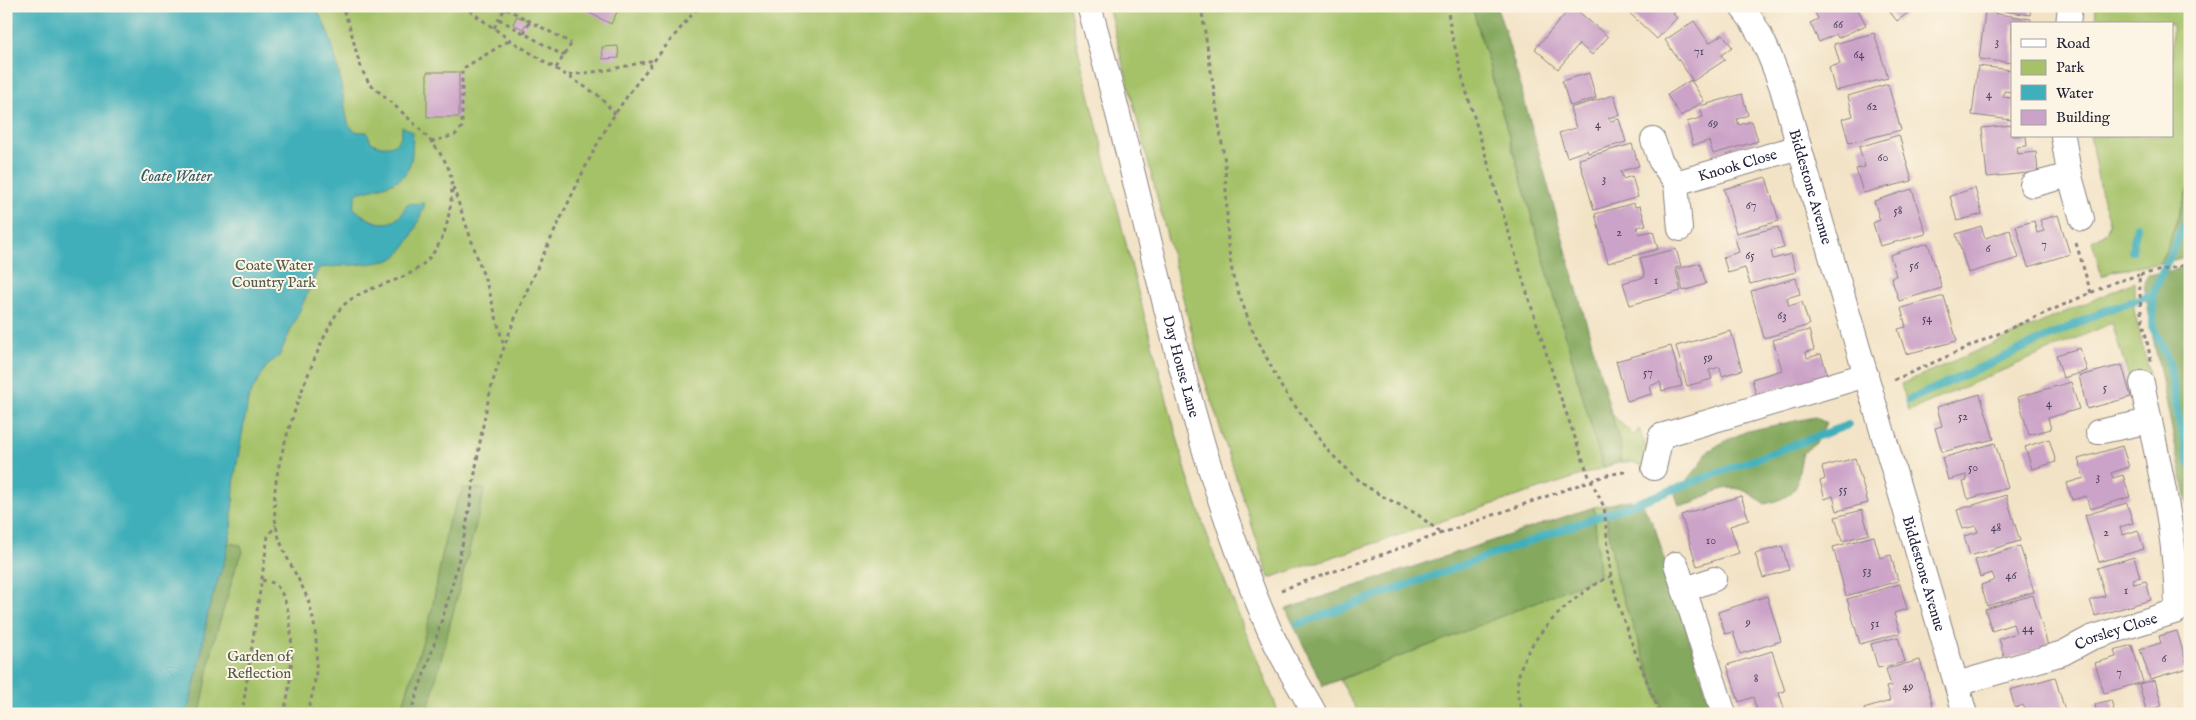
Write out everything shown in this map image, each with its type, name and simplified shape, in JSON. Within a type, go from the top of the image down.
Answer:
[{"type":"street","name":"Day House Lane","points":[[1089,6],[1111,86],[1172,335],[1214,485],[1273,638],[1315,714]]},
{"type":"street","points":[[2068,22],[2070,6]]},
{"type":"street","name":"Biddestone Avenue","points":[[1748,8],[1772,61],[1799,147],[1965,714]]},
{"type":"street","points":[[2063,138],[2070,176],[2082,219]]},
{"type":"street","points":[[1653,140],[1660,160],[1676,183],[1680,229]]},
{"type":"street","name":"Knook Close","points":[[1676,183],[1799,147]]},
{"type":"street","points":[[2032,185],[2070,176]]},
{"type":"street","points":[[1645,469],[1655,429],[1868,382]]},
{"type":"street","name":"Corsley Close","points":[[1957,684],[2064,653],[2091,638],[2178,611],[2175,555],[2142,383]]},
{"type":"street","points":[[2098,432],[2150,421]]},
{"type":"street","points":[[1676,564],[1724,714]]},
{"type":"street","points":[[1684,590],[1714,579]]},
{"type":"path","points":[[340,6],[344,12],[364,76],[431,142],[448,167],[451,183],[490,294],[504,348]]},
{"type":"path","points":[[344,12],[352,6]]},
{"type":"path","points":[[463,6],[510,40],[598,95],[615,114]]},
{"type":"path","points":[[500,6],[499,8],[504,10],[505,8],[572,42],[556,68]]},
{"type":"path","points":[[410,714],[446,607],[461,549],[478,448],[488,402],[504,348],[541,259],[577,184],[615,114],[655,60],[699,6]]},
{"type":"path","points":[[1201,6],[1225,163],[1228,245],[1233,277],[1251,327],[1282,388],[1329,452],[1363,484],[1380,496],[1417,514],[1442,534]]},
{"type":"path","points":[[1447,6],[1451,31],[1464,80],[1518,262],[1558,390],[1592,481],[1602,502],[1610,574],[1629,636],[1660,714]]},
{"type":"path","points":[[494,28],[504,10]]},
{"type":"path","points":[[499,18],[564,56]]},
{"type":"path","points":[[524,33],[531,21]]},
{"type":"path","points":[[431,142],[455,135],[462,127],[462,69],[510,40]]},
{"type":"path","points":[[568,76],[615,69],[655,60]]},
{"type":"path","points":[[306,714],[315,688],[313,619],[306,596],[281,541],[276,524],[274,498],[281,455],[298,403],[339,310],[355,297],[413,271],[431,256],[442,238],[447,224],[451,183]]},
{"type":"path","points":[[2082,219],[2070,222],[2091,293]]},
{"type":"path","points":[[1868,382],[2139,275],[2190,264]]},
{"type":"path","points":[[2139,275],[2141,312]]},
{"type":"path","points":[[1256,598],[1592,481],[1624,471],[1645,469]]},
{"type":"path","points":[[242,714],[268,536],[276,524]]},
{"type":"path","points":[[1525,714],[1518,696],[1517,683],[1522,664],[1533,644],[1556,615],[1581,592],[1610,574]]},
{"type":"path","points":[[262,580],[272,583],[278,588],[290,625],[292,668],[287,704],[283,714]]},
{"type":"path","points":[[2190,698],[2190,712]]},
{"type":"path","points":[[309,707],[310,714]]},
{"type":"green space","points":[[6,6],[1069,6],[1136,284],[1188,478],[1214,555],[1277,708],[1276,714],[6,714]]},
{"type":"green space","points":[[1108,6],[1472,6],[1603,468],[1269,578],[1202,372]]},
{"type":"green space","points":[[1472,6],[1496,6],[1505,31],[1621,448],[1620,462],[1603,468]]},
{"type":"green space","points":[[2096,6],[2190,6],[2190,185],[2161,263],[2113,271],[2102,277],[2092,241],[2106,233],[2110,222],[2100,190],[2090,138],[2174,138],[2174,22],[2095,22]]},
{"type":"green space","points":[[2190,185],[2190,256],[2161,263]]},
{"type":"green space","points":[[2189,267],[2190,517],[2151,327],[2144,282],[2148,275]]},
{"type":"green space","points":[[2134,282],[2134,310],[2149,373],[2129,379],[2112,323],[1909,411],[1901,384]]},
{"type":"green space","points":[[1611,413],[1634,436],[1639,429],[1647,449],[1644,467],[1633,462],[1620,462],[1621,448]]},
{"type":"green space","points":[[1815,417],[1826,423],[1816,443],[1803,453],[1795,487],[1786,496],[1765,504],[1750,493],[1736,488],[1729,488],[1713,493],[1693,503],[1679,505],[1675,494],[1700,465],[1707,452],[1747,431]]},
{"type":"green space","points":[[463,488],[485,489],[427,714],[400,714],[431,614],[448,523]]},
{"type":"green space","points":[[1629,500],[1642,504],[1655,528],[1713,714],[1664,714],[1616,578],[1605,505]]},
{"type":"green space","points":[[1605,505],[1616,578],[1664,714],[1359,714],[1340,680],[1599,576],[1594,507]]},
{"type":"green space","points":[[1594,507],[1599,576],[1451,637],[1323,686],[1286,609]]},
{"type":"green space","points":[[228,543],[241,545],[243,552],[236,567],[214,641],[200,714],[187,714],[200,661],[208,611]]},
{"type":"water","name":"Coate Water","points":[[6,6],[312,6],[320,15],[331,43],[350,126],[356,131],[367,132],[371,142],[383,146],[393,145],[397,142],[402,133],[402,126],[413,132],[412,156],[407,171],[402,177],[388,185],[357,193],[353,207],[374,221],[386,223],[399,217],[407,204],[424,203],[408,243],[398,255],[387,261],[319,268],[279,356],[266,367],[249,396],[235,474],[231,530],[226,555],[208,611],[200,661],[187,714],[6,714]]},
{"type":"building","points":[[576,6],[620,6],[611,24]]},
{"type":"building","points":[[1572,6],[1608,37],[1592,55],[1579,44],[1558,69],[1535,49]]},
{"type":"building","points":[[1622,6],[1681,6],[1673,14],[1677,18],[1657,39]]},
{"type":"building","points":[[1812,6],[1856,6],[1866,25],[1838,38],[1836,34],[1819,42],[1810,23],[1818,19]]},
{"type":"building","points":[[1885,6],[1905,6],[1909,12],[1897,21]]},
{"type":"building","points":[[1991,6],[2031,6],[2030,15],[1991,9]]},
{"type":"building","points":[[1985,12],[2031,19],[2030,22],[2011,22],[2011,63],[1979,59]]},
{"type":"building","points":[[517,16],[528,21],[523,29],[513,24]]},
{"type":"building","points":[[1694,21],[1709,43],[1723,34],[1732,47],[1721,55],[1725,60],[1693,81],[1665,40]]},
{"type":"building","points":[[1874,33],[1888,78],[1835,91],[1829,67],[1840,64],[1834,44]]},
{"type":"building","points":[[618,46],[619,58],[603,59],[602,47]]},
{"type":"building","points":[[1978,66],[2011,70],[2011,92],[2004,91],[2003,97],[2011,98],[2011,120],[1972,115]]},
{"type":"building","points":[[427,72],[459,72],[459,117],[427,117]]},
{"type":"building","points":[[1589,73],[1596,98],[1570,106],[1562,81]]},
{"type":"building","points":[[1691,80],[1704,101],[1681,116],[1667,95]]},
{"type":"building","points":[[1888,84],[1901,130],[1849,143],[1842,119],[1853,116],[1848,96]]},
{"type":"building","points":[[1742,94],[1748,115],[1737,119],[1739,125],[1752,121],[1758,141],[1713,154],[1709,141],[1693,145],[1687,122],[1703,117],[1700,106]]},
{"type":"building","points":[[1614,95],[1620,115],[1608,118],[1610,121],[1619,119],[1626,142],[1588,153],[1587,150],[1567,157],[1559,133],[1576,128],[1570,108]]},
{"type":"building","points":[[2011,125],[2011,138],[2026,138],[2027,146],[2017,147],[2018,154],[2036,152],[2038,172],[1987,177],[1982,128]]},
{"type":"building","points":[[1899,135],[1912,181],[1863,193],[1856,169],[1865,167],[1859,147]]},
{"type":"building","points":[[1632,144],[1639,166],[1621,171],[1623,179],[1632,176],[1638,197],[1594,210],[1579,159]]},
{"type":"building","points":[[1766,177],[1779,221],[1736,233],[1724,189]]},
{"type":"building","points":[[1975,188],[1982,214],[1957,221],[1950,196]]},
{"type":"building","points":[[1912,189],[1926,234],[1880,246],[1873,223],[1880,220],[1874,201]]},
{"type":"building","points":[[1634,203],[1635,207],[1640,206],[1646,225],[1637,227],[1639,234],[1653,231],[1658,249],[1608,263],[1595,214]]},
{"type":"building","points":[[2058,215],[2070,254],[2028,267],[2016,226],[2034,221],[2037,233],[2044,231],[2040,220]]},
{"type":"building","points":[[1981,226],[1985,238],[2010,230],[2019,258],[1968,273],[1956,234]]},
{"type":"building","points":[[1778,227],[1784,248],[1771,251],[1773,259],[1791,254],[1796,272],[1750,284],[1745,268],[1728,273],[1723,257],[1739,252],[1735,238]]},
{"type":"building","points":[[1928,243],[1942,288],[1899,301],[1891,277],[1896,276],[1890,255]]},
{"type":"building","points":[[1676,249],[1681,266],[1675,268],[1681,291],[1630,305],[1623,283],[1645,277],[1640,258]]},
{"type":"building","points":[[1700,263],[1706,284],[1683,291],[1677,269]]},
{"type":"building","points":[[1796,278],[1800,294],[1787,298],[1789,306],[1802,302],[1809,325],[1764,338],[1751,291]]},
{"type":"building","points":[[1944,296],[1957,341],[1906,354],[1898,329],[1906,327],[1901,308]]},
{"type":"building","points":[[1809,330],[1814,350],[1806,352],[1807,358],[1821,354],[1827,374],[1756,395],[1752,379],[1782,370],[1773,340]]},
{"type":"building","points":[[1731,331],[1742,370],[1722,376],[1720,367],[1709,370],[1712,379],[1687,386],[1676,346]]},
{"type":"building","points":[[1671,346],[1682,386],[1662,391],[1660,382],[1650,386],[1652,394],[1627,401],[1616,361]]},
{"type":"building","points":[[2080,348],[2087,371],[2063,378],[2056,355]]},
{"type":"building","points":[[2122,365],[2131,397],[2087,409],[2079,376]]},
{"type":"building","points":[[2071,382],[2079,409],[2048,418],[2051,429],[2029,435],[2018,397]]},
{"type":"building","points":[[1980,394],[1994,439],[1942,452],[1935,428],[1942,426],[1937,407]]},
{"type":"building","points":[[2049,439],[2056,462],[2032,469],[2025,447]]},
{"type":"building","points":[[1995,443],[2008,488],[1968,499],[1963,482],[1967,481],[1966,475],[1948,480],[1942,458]]},
{"type":"building","points":[[2122,446],[2129,467],[2111,473],[2113,478],[2123,475],[2130,497],[2090,509],[2086,496],[2072,500],[2067,483],[2084,478],[2078,459]]},
{"type":"building","points":[[1855,458],[1868,503],[1837,511],[1833,496],[1825,499],[1820,481],[1825,479],[1822,467]]},
{"type":"building","points":[[2006,495],[2020,541],[1970,556],[1964,536],[1978,532],[1976,526],[1963,529],[1957,510]]},
{"type":"building","points":[[1741,496],[1749,520],[1730,526],[1739,553],[1697,566],[1681,515]]},
{"type":"building","points":[[2127,503],[2133,523],[2120,527],[2123,535],[2138,530],[2144,549],[2099,562],[2085,515]]},
{"type":"building","points":[[1862,510],[1869,534],[1842,541],[1835,517]]},
{"type":"building","points":[[1874,536],[1880,558],[1891,555],[1898,581],[1846,596],[1833,547]]},
{"type":"building","points":[[1782,546],[1789,570],[1763,578],[1755,554]]},
{"type":"building","points":[[2020,546],[2034,592],[1987,606],[1981,585],[1995,580],[1992,573],[1980,577],[1975,560]]},
{"type":"building","points":[[2134,557],[2140,577],[2133,579],[2134,584],[2146,581],[2151,600],[2095,616],[2090,600],[2105,596],[2097,568]]},
{"type":"building","points":[[1900,584],[1907,609],[1894,613],[1900,633],[1860,644],[1847,599]]},
{"type":"building","points":[[2033,595],[2048,646],[2005,659],[1999,639],[2016,633],[2013,624],[1992,631],[1985,609]]},
{"type":"building","points":[[1767,596],[1781,641],[1740,654],[1733,632],[1725,634],[1718,612]]},
{"type":"building","points":[[2177,631],[2188,668],[2150,679],[2140,649],[2161,643],[2159,636]]},
{"type":"building","points":[[1898,637],[1905,662],[1878,668],[1871,644]]},
{"type":"building","points":[[2132,645],[2143,682],[2104,693],[2095,663],[2116,657],[2114,650]]},
{"type":"building","points":[[1772,651],[1785,691],[1779,693],[1786,714],[1758,714],[1753,697],[1739,702],[1727,665]]},
{"type":"building","points":[[1920,660],[1933,706],[1907,714],[1865,714],[1864,709],[1890,701],[1886,687],[1891,686],[1886,669]]},
{"type":"building","points":[[2055,677],[2066,714],[2019,714],[2025,712],[2023,705],[2015,708],[2010,690]]},
{"type":"building","points":[[2155,680],[2162,706],[2146,710],[2139,684]]},
{"type":"building","points":[[2111,700],[2115,714],[2097,714],[2095,704]]},
{"type":"waterway","points":[[2190,211],[2153,294],[2153,326],[2170,365],[2178,417],[2190,465]]},
{"type":"waterway","points":[[2132,251],[2137,226]]},
{"type":"waterway","points":[[1909,400],[2107,310],[2153,294]]},
{"type":"waterway","points":[[1298,624],[1848,425]]},
{"type":"park label","name":"Coate Water Country Park","points":[[274,274]]},
{"type":"park label","name":"Garden of Reflection","points":[[259,664]]}]
